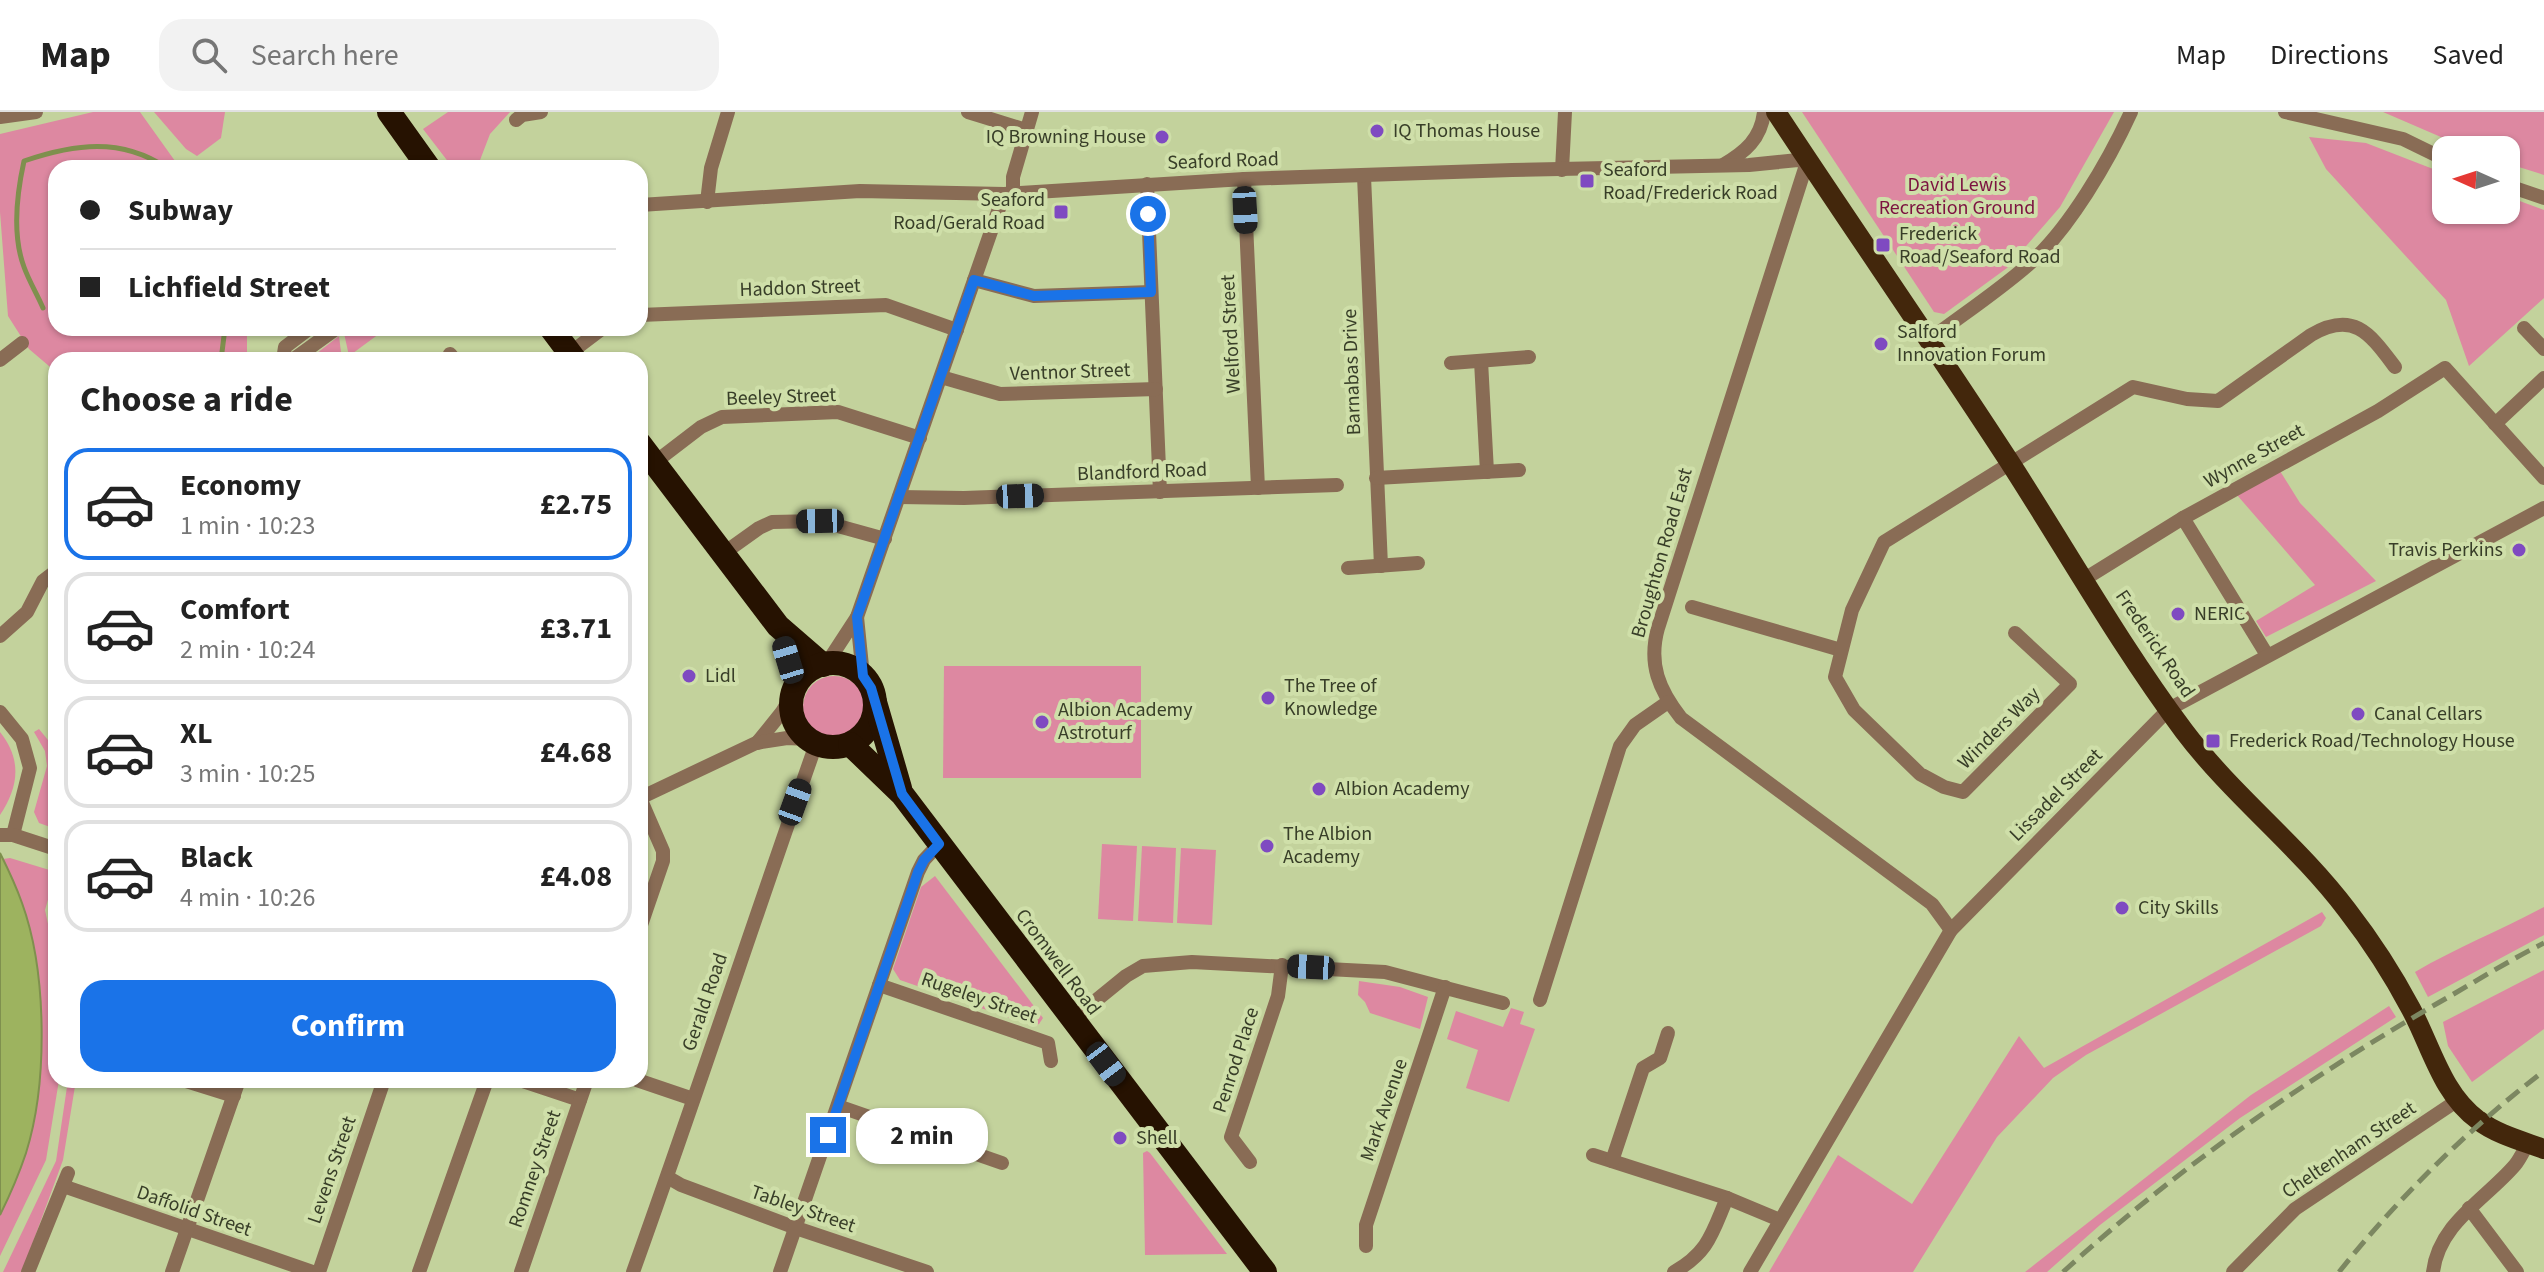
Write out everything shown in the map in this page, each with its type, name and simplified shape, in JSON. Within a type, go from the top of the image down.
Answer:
[{"type":"highway","points":[[389,112],[423,160]]},
{"type":"highway","points":[[557,336],[569,352]]},
{"type":"highway","points":[[648,454],[778,626],[806,652],[825,664]]},
{"type":"highway","points":[[778,626],[793,692],[791,710],[795,724],[812,742],[831,747],[850,744],[862,735],[873,717],[875,702],[871,688],[863,676],[841,664],[813,668],[793,692]]},
{"type":"highway","name":"Cromwell Road","points":[[875,702],[902,794]]},
{"type":"highway","name":"Cromwell Road","points":[[850,744],[902,794],[1265,1272]]},
{"type":"main road","name":"Frederick Road","points":[[1776,112],[2011,464],[2169,709],[2220,776],[2316,871],[2346,907],[2397,984],[2425,1037],[2450,1106],[2529,1143]]},
{"type":"street","points":[[0,117],[36,112]]},
{"type":"street","points":[[516,120],[522,115],[541,112]]},
{"type":"street","points":[[707,202],[711,168],[728,112]]},
{"type":"street","points":[[968,112],[1026,130]]},
{"type":"street","points":[[825,664],[857,617],[974,280],[1008,194],[1032,112]]},
{"type":"street","points":[[1562,170],[1565,112]]},
{"type":"street","points":[[1722,165],[1753,142],[1760,131],[1764,112]]},
{"type":"street","points":[[1929,340],[2030,264],[2082,200],[2131,112]]},
{"type":"street","points":[[2285,112],[2403,139],[2432,153]]},
{"type":"street","name":"Seaford Road","points":[[648,205],[860,191],[1008,194],[1244,179],[1774,164],[1808,159]]},
{"type":"street","name":"Broughton Road East","points":[[1808,159],[1655,639],[1655,672],[1668,702],[1681,718],[1932,904],[1951,930]]},
{"type":"street","name":"Barnabas Drive","points":[[1364,176],[1381,566]]},
{"type":"street","name":"Welford Street","points":[[1244,179],[1258,488]]},
{"type":"street","points":[[1147,184],[1160,492]]},
{"type":"street","points":[[2520,190],[2544,198]]},
{"type":"street","points":[[974,280],[1034,296],[1151,292]]},
{"type":"street","name":"Haddon Street","points":[[648,315],[886,305],[957,330]]},
{"type":"street","name":"Winders Way","points":[[2015,633],[2070,684],[1963,792],[1944,787],[1920,774],[1854,710],[1835,677],[1852,610],[1884,542],[2133,387],[2187,399],[2218,401],[2326,327],[2353,326],[2363,329],[2373,337],[2395,367]]},
{"type":"street","points":[[2524,328],[2544,349]]},
{"type":"street","points":[[284,352],[285,347],[299,336]]},
{"type":"street","points":[[304,352],[326,336]]},
{"type":"street","points":[[578,352],[595,336]]},
{"type":"street","points":[[0,360],[22,343]]},
{"type":"street","points":[[1451,363],[1529,357]]},
{"type":"street","points":[[1481,361],[1487,472]]},
{"type":"street","name":"Wynne Street","points":[[2083,580],[2183,518],[2378,411],[2445,368],[2495,424]]},
{"type":"street","name":"Ventnor Street","points":[[941,377],[1000,394],[1156,389]]},
{"type":"street","points":[[2544,378],[2495,424],[2544,478]]},
{"type":"street","name":"Beeley Street","points":[[648,453],[722,417],[838,412],[920,438]]},
{"type":"street","points":[[1376,478],[1519,470]]},
{"type":"street","name":"Blandford Road","points":[[899,497],[964,498],[1337,485]]},
{"type":"street","name":"Lissadel Street","points":[[1750,1272],[1951,930],[2169,709],[2544,508]]},
{"type":"street","points":[[2183,518],[2267,655]]},
{"type":"street","points":[[724,553],[772,522],[820,521],[885,539]]},
{"type":"street","points":[[1348,568],[1418,563]]},
{"type":"street","points":[[0,636],[27,612],[48,577]]},
{"type":"street","points":[[1692,607],[1841,650]]},
{"type":"street","points":[[857,617],[863,676]]},
{"type":"street","points":[[756,743],[782,712],[793,692]]},
{"type":"street","points":[[1540,1000],[1620,746],[1635,725],[1668,702]]},
{"type":"street","points":[[0,712],[22,739],[30,768],[6,835],[48,847]]},
{"type":"street","points":[[648,794],[756,743],[787,738],[812,742]]},
{"type":"street","name":"Gerald Road","points":[[633,1272],[669,1178],[812,742]]},
{"type":"street","points":[[648,816],[663,851],[663,861],[648,905]]},
{"type":"street","points":[[780,1272],[918,872],[939,844]]},
{"type":"street","points":[[1072,1020],[1143,966],[1192,962],[1385,972],[1503,1003]]},
{"type":"street","name":"Penrod Place","points":[[1250,1162],[1231,1137],[1278,996],[1282,965]]},
{"type":"street","name":"Rugeley Street","points":[[879,985],[1048,1043],[1051,1061]]},
{"type":"street","name":"Mark Avenue","points":[[1366,1246],[1366,1225],[1445,987]]},
{"type":"street","points":[[1612,1161],[1643,1068],[1660,1058],[1668,1033]]},
{"type":"street","points":[[648,1084],[693,1099]]},
{"type":"street","points":[[208,1088],[234,1096]]},
{"type":"street","points":[[172,1272],[236,1088]]},
{"type":"street","name":"Levens Street","points":[[319,1272],[381,1088]]},
{"type":"street","points":[[419,1272],[484,1088]]},
{"type":"street","points":[[544,1088],[580,1100]]},
{"type":"street","name":"Romney Street","points":[[521,1272],[584,1088]]},
{"type":"street","points":[[838,1106],[1002,1163]]},
{"type":"street","name":"Cheltenham Street","points":[[2233,1272],[2295,1209],[2450,1106]]},
{"type":"street","points":[[2433,1272],[2443,1241],[2469,1208],[2516,1164],[2529,1143]]},
{"type":"street","points":[[1593,1155],[1727,1198],[1780,1220]]},
{"type":"street","name":"Tabley Street","points":[[669,1178],[796,1228],[927,1272]]},
{"type":"street","name":"Daffolid Street","points":[[28,1272],[65,1179],[187,1230],[313,1272]]},
{"type":"street","points":[[1674,1272],[1691,1262],[1707,1245],[1727,1198]]},
{"type":"street","points":[[2469,1208],[2517,1272]]},
{"type":"green space","points":[[93,112],[140,112],[174,160],[48,160],[48,336],[247,336],[247,352],[48,352],[48,365],[29,349],[8,316],[0,212],[0,134]]},
{"type":"green space","points":[[154,112],[225,112],[221,138],[197,156],[186,149]]},
{"type":"green space","points":[[448,112],[510,112],[490,134],[480,160],[447,160],[423,129]]},
{"type":"green space","name":"David Lewis Recreation Ground","points":[[1802,112],[2114,112],[2060,207],[2007,268],[1944,314],[1934,312]]},
{"type":"green space","points":[[2383,112],[2544,112],[2544,175],[2520,167],[2520,136],[2439,136]]},
{"type":"green space","points":[[2309,137],[2366,143],[2432,169],[2432,224],[2520,224],[2520,201],[2544,210],[2544,298],[2469,366],[2446,300],[2326,169]]},
{"type":"green space","points":[[339,336],[341,352],[318,352]]},
{"type":"green space","points":[[345,336],[376,336],[354,352],[348,352]]},
{"type":"green space","points":[[2280,471],[2300,503],[2376,581],[2266,637],[2256,621],[2315,585],[2237,495]]},
{"type":"green space","name":"Albion Academy Astroturf","points":[[944,666],[1141,666],[1141,778],[943,778]]},
{"type":"green space","points":[[828,676],[840,676],[856,685],[863,695],[863,719],[856,729],[840,738],[828,738],[808,724],[803,713],[803,701],[817,681]]},
{"type":"green space","points":[[39,729],[48,740],[48,826],[39,823],[34,812],[47,766],[45,751],[34,732]]},
{"type":"green space","points":[[0,732],[12,753],[15,773],[11,794],[0,815]]},
{"type":"green space","points":[[1102,844],[1137,846],[1133,921],[1098,919]]},
{"type":"green space","points":[[1142,846],[1176,848],[1173,923],[1138,921]]},
{"type":"green space","points":[[1181,848],[1216,850],[1212,925],[1177,923]]},
{"type":"green space","points":[[10,858],[48,870],[45,910],[48,924],[48,1088],[58,1088],[46,1160],[0,1256],[0,1215],[27,1151],[37,1099],[40,1049],[22,903],[3,859]]},
{"type":"green space","points":[[935,876],[1043,1018],[1039,1024],[1033,1026],[900,980],[893,969],[921,887]]},
{"type":"green space","points":[[2544,907],[2544,935],[2428,997],[2415,972]]},
{"type":"green space","points":[[2322,912],[2326,918],[2321,926],[2086,1055],[2053,1078],[1997,1137],[1913,1272],[1769,1272],[1838,1155],[1912,1204],[2019,1036],[2044,1068]]},
{"type":"green space","points":[[2544,970],[2544,1029],[2472,1082],[2448,1046],[2443,1022]]},
{"type":"green space","points":[[1359,981],[1400,987],[1428,997],[1420,1029],[1370,1013],[1358,995]]},
{"type":"green space","points":[[2389,1006],[2396,1017],[2240,1118],[2100,1225],[2047,1272],[2025,1272],[2251,1095]]},
{"type":"green space","points":[[1511,1008],[1524,1012],[1520,1024],[1535,1029],[1509,1102],[1466,1088],[1478,1050],[1447,1039],[1456,1011],[1503,1027]]},
{"type":"green space","points":[[67,1088],[75,1088],[63,1160],[22,1272],[3,1272],[56,1161]]},
{"type":"green space","points":[[1147,1151],[1227,1254],[1145,1255],[1143,1153]]},
{"type":"shaded area","points":[[0,853],[20,897],[30,931],[42,1028],[33,1125],[26,1153],[0,1215]]},
{"type":"waterway","points":[[43,308],[24,267],[18,241],[18,200],[24,161],[97,146],[132,151],[153,160]]},
{"type":"waterway","points":[[222,352],[224,336]]},
{"type":"railway","points":[[2063,1272],[2151,1197],[2243,1127],[2388,1032],[2544,943]]},
{"type":"railway","points":[[2339,1272],[2435,1166],[2488,1116],[2544,1071]]},
{"type":"place","name":"IQ Thomas House","points":[[1377,131]]},
{"type":"place","name":"IQ Browning House","points":[[1162,137]]},
{"type":"place","name":"Seaford Road/Frederick Road","points":[[1587,181]]},
{"type":"place","name":"Seaford Road/Gerald Road","points":[[1061,212]]},
{"type":"place","name":"Frederick Road/Seaford Road","points":[[1883,245]]},
{"type":"place","name":"Salford Innovation Forum","points":[[1881,344]]},
{"type":"place","name":"Travis Perkins","points":[[2519,550]]},
{"type":"place","name":"NERIC","points":[[2178,614]]},
{"type":"place","name":"Lidl","points":[[689,676]]},
{"type":"place","name":"The Tree of Knowledge","points":[[1268,698]]},
{"type":"place","name":"Canal Cellars","points":[[2358,714]]},
{"type":"place","name":"Albion Academy Astroturf","points":[[1042,722]]},
{"type":"place","name":"Frederick Road/Technology House","points":[[2213,741]]},
{"type":"place","name":"Albion Academy","points":[[1319,789]]},
{"type":"place","name":"The Albion Academy","points":[[1267,846]]},
{"type":"place","name":"City Skills","points":[[2122,908]]},
{"type":"place","name":"Shell","points":[[1120,1138]]},
{"type":"route","points":[[828,1135],[918,872],[939,844],[902,794],[894,773],[871,688],[863,676],[857,617],[974,280],[1034,296],[1151,292],[1148,214]]}]
